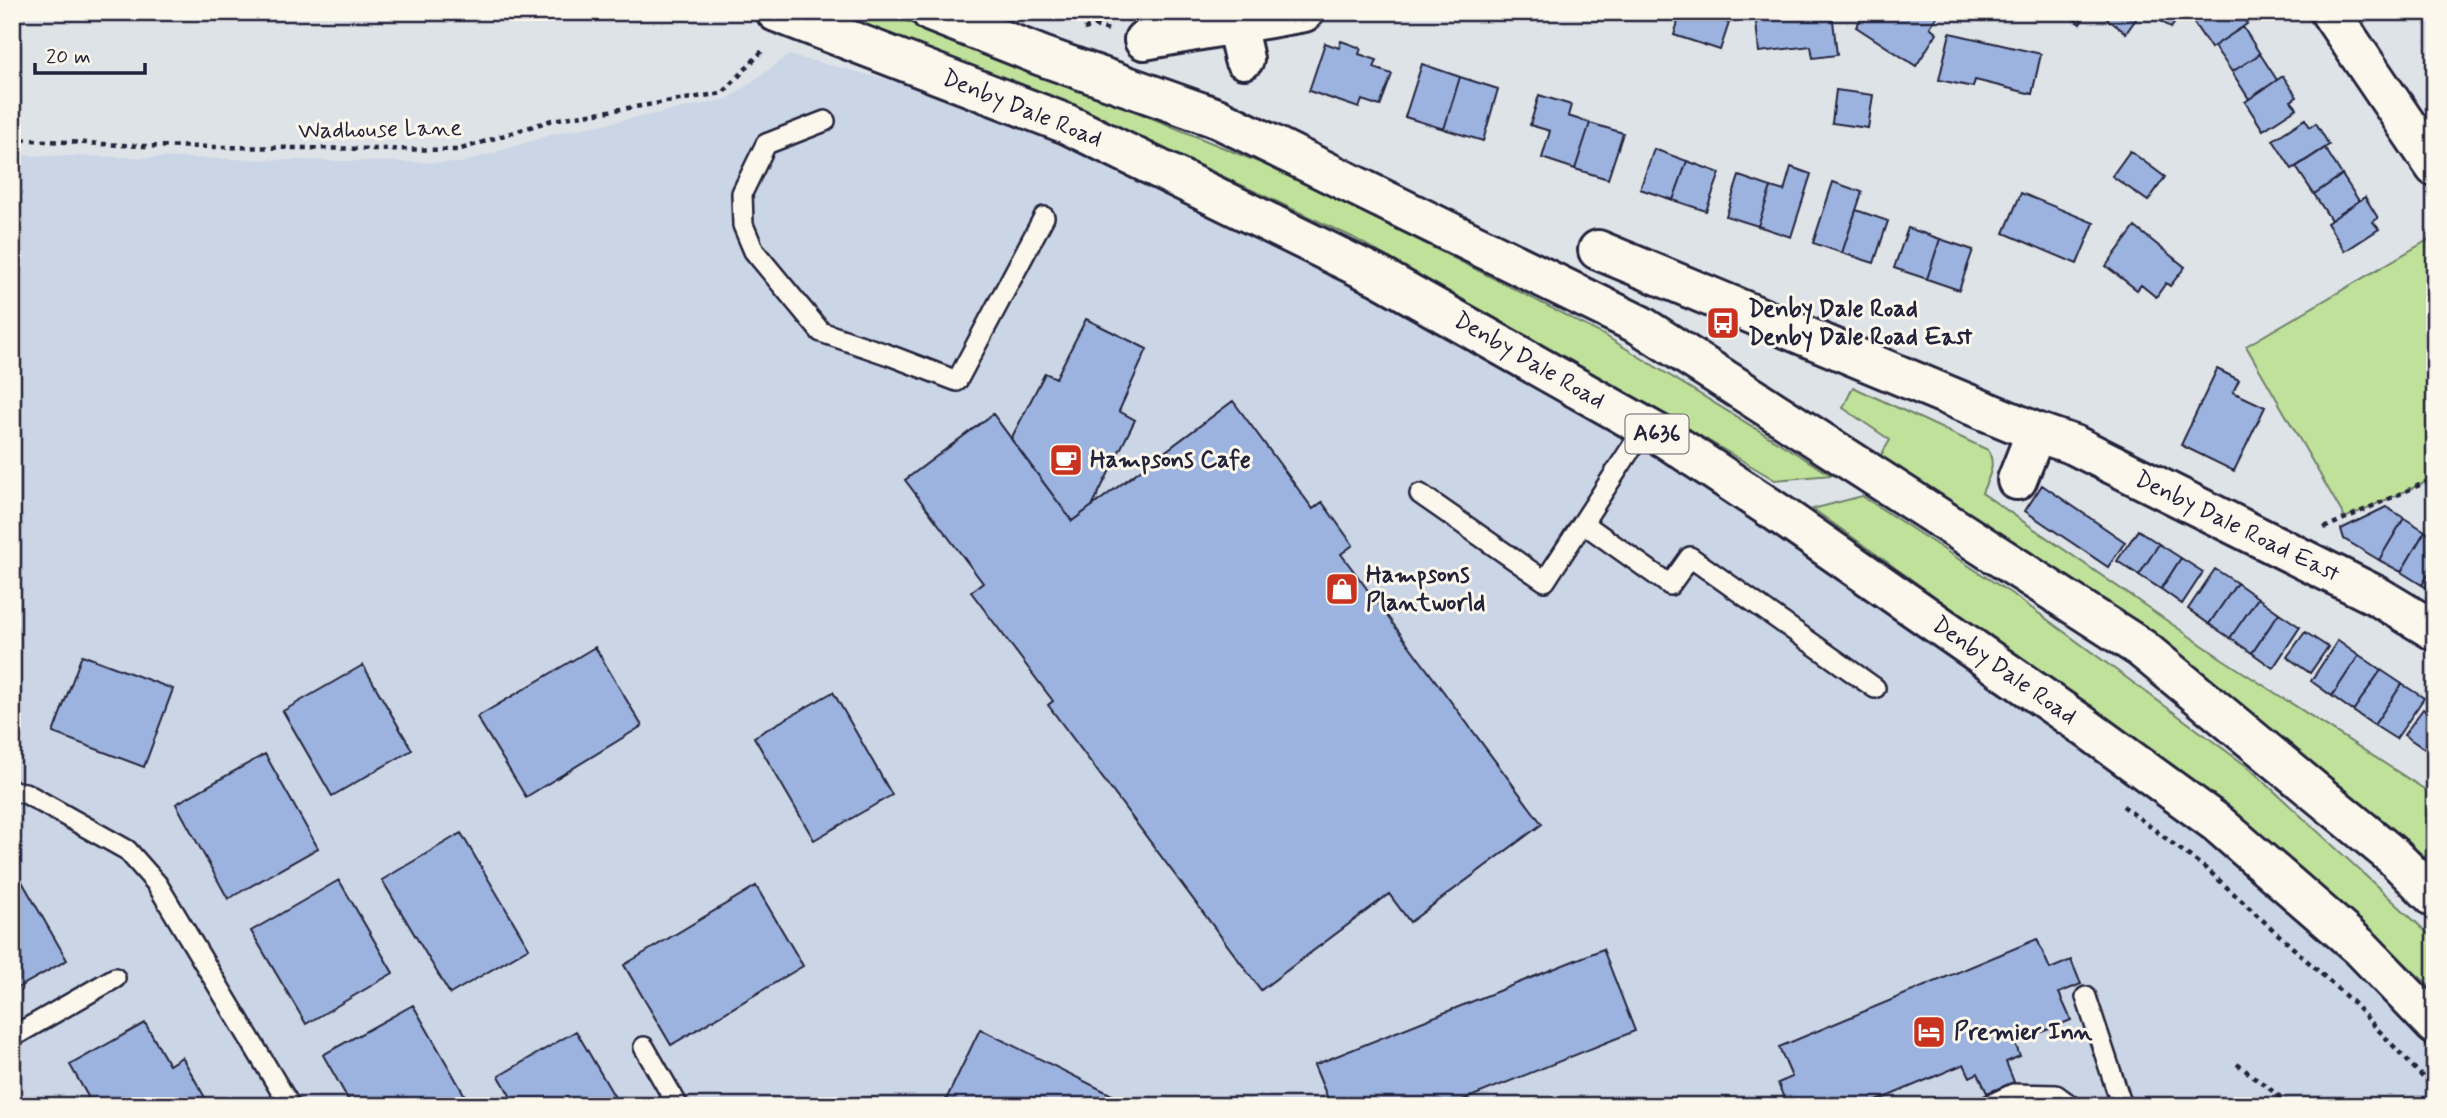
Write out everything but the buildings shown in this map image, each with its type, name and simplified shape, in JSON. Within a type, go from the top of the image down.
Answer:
[{"type":"main road","points":[[930,12],[1042,56],[1217,118],[1640,325],[2141,648],[2393,856],[2435,898]]},
{"type":"main road","points":[[1144,40],[1240,41],[1304,12]]},
{"type":"main road","points":[[2330,12],[2435,167]]},
{"type":"main road","name":"Denby Dale Road","points":[[784,15],[1067,124],[1380,277],[1665,438],[1778,513],[2081,724],[2217,823],[2361,948],[2435,1025]]},
{"type":"main road","name":"Denby Dale Road East","points":[[1598,250],[2036,432],[2074,445],[2377,596],[2435,631]]},
{"type":"main road","points":[[2017,481],[2036,432]]},
{"type":"lane","points":[[825,121],[766,144],[742,193],[743,225],[754,251],[821,332],[957,381],[1044,217]]},
{"type":"lane","points":[[1420,494],[1545,581],[1645,427]]},
{"type":"lane","points":[[1583,523],[1670,585],[1690,557],[1875,688]]},
{"type":"lane","points":[[12,791],[25,793],[127,850],[157,884],[290,1106]]},
{"type":"lane","points":[[12,1037],[115,978]]},
{"type":"lane","points":[[2086,997],[2122,1106]]},
{"type":"lane","points":[[644,1047],[678,1106]]},
{"type":"lane","points":[[1988,1106],[2012,1094],[2056,1095],[2071,1106]]},
{"type":"path","name":"Wadhouse Lane","points":[[12,139],[140,146],[458,150],[552,120],[723,93],[784,15]]},
{"type":"path","points":[[2278,548],[2435,478]]},
{"type":"path","points":[[2113,797],[2209,871],[2351,1001],[2435,1090]]},
{"type":"path","points":[[2237,1064],[2289,1106]]},
{"type":"shaded area","points":[[789,55],[1067,124],[1380,277],[2081,724],[2435,1025],[2435,1106],[12,1106],[12,155],[461,163],[554,134],[728,99]]},
{"type":"green space","points":[[833,12],[883,12],[1050,76],[1299,179],[1604,335],[1831,475],[1775,480],[1352,237],[1054,97]]},
{"type":"green space","points":[[2435,236],[2435,478],[2345,518],[2246,346]]},
{"type":"green space","points":[[1853,387],[1988,450],[1992,467],[1982,493],[2221,658],[2435,796],[2435,866],[2389,825],[2183,665],[1880,457],[1890,440],[1843,408]]},
{"type":"green space","points":[[1862,496],[2015,596],[2248,767],[2435,940],[2435,991],[2349,912],[2211,794],[1813,509]]},
{"type":"place","name":"Denby Dale Road Denby Dale Road East","points":[[1723,323]]},
{"type":"place","name":"Hampsons Cafe","points":[[1066,460]]},
{"type":"place","name":"Hampsons Plantworld","points":[[1342,589]]},
{"type":"place","name":"Premier Inn","points":[[1929,1032]]}]
